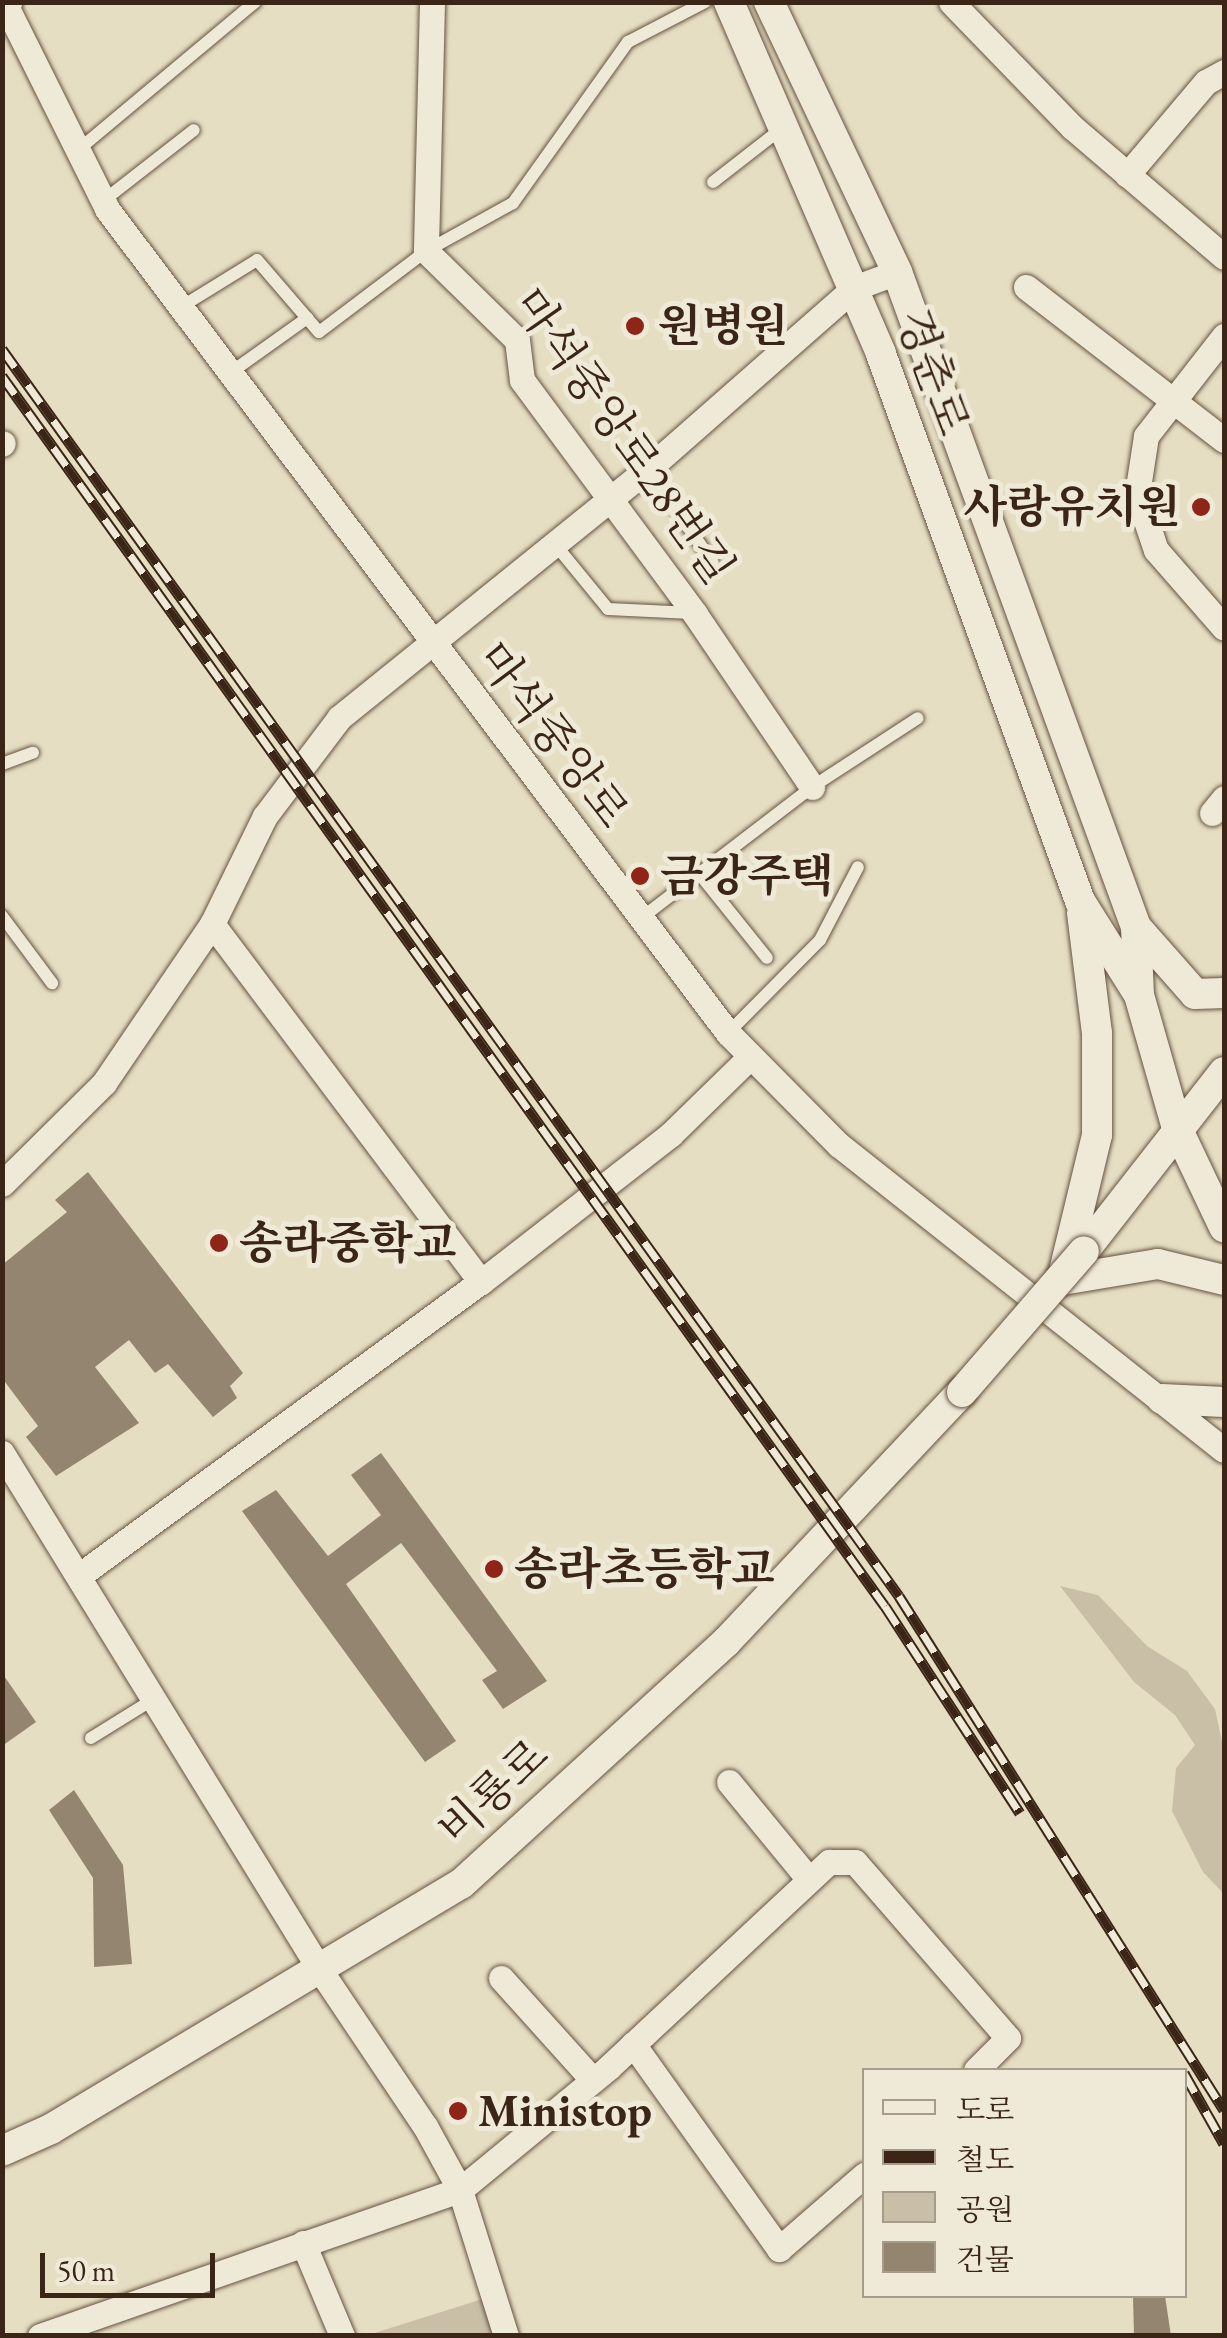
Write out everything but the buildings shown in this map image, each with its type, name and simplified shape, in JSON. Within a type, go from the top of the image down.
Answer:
[{"type":"street","points":[[426,250],[432,2]]},
{"type":"street","name":"경춘로","points":[[729,2],[787,124],[854,288],[1080,900],[1139,995]]},
{"type":"street","name":"경춘로","points":[[769,2],[897,272],[1136,926],[1139,995],[1178,1128],[1224,1227]]},
{"type":"street","name":"마석중앙로","points":[[3,3],[13,38],[103,201],[638,921],[749,1058],[839,1145],[1224,1450]]},
{"type":"street","points":[[951,3],[1127,176],[1224,257]]},
{"type":"street","points":[[1127,176],[1206,82],[1224,72]]},
{"type":"street","name":"마석중앙로28번길","points":[[426,250],[517,340],[522,380],[695,614],[812,786]]},
{"type":"street","points":[[2,1184],[104,1083],[212,924],[264,816],[339,718],[430,640],[648,470],[854,288],[897,272]]},
{"type":"street","points":[[1026,287],[1224,440]]},
{"type":"street","points":[[1224,336],[1146,436],[1137,494],[1156,550],[1224,628]]},
{"type":"street","points":[[1080,900],[1099,1090],[1091,1168],[1076,1209],[1062,1280],[1114,1275],[1158,1264],[1224,1280]]},
{"type":"street","points":[[212,924],[480,1282]]},
{"type":"street","points":[[1136,926],[1195,994],[1224,994]]},
{"type":"street","points":[[80,1576],[480,1282],[671,1134],[749,1058]]},
{"type":"street","points":[[1178,1128],[1224,1072]]},
{"type":"street","name":"비룡로","points":[[2,2150],[51,2130],[461,1884],[726,1642],[1062,1280],[1178,1128]]},
{"type":"street","points":[[1162,1400],[1224,1402]]},
{"type":"street","points":[[2,1453],[156,1697],[320,1970],[426,2126],[460,2190],[506,2336]]},
{"type":"street","points":[[729,1782],[807,1877]]},
{"type":"street","points":[[54,2333],[460,2190],[593,2080],[807,1877],[829,1862],[855,1862],[1008,2038],[978,2068]]},
{"type":"street","points":[[501,1978],[593,2080]]},
{"type":"street","points":[[633,2044],[779,2249],[862,2177]]},
{"type":"street","points":[[302,2243],[342,2336]]},
{"type":"lane","points":[[78,150],[255,2]]},
{"type":"lane","points":[[181,307],[257,260],[319,332],[426,250],[513,203],[628,42],[705,2]]},
{"type":"lane","points":[[712,182],[787,124]]},
{"type":"lane","points":[[103,201],[194,130]]},
{"type":"lane","points":[[230,372],[306,318]]},
{"type":"lane","points":[[648,470],[713,562]]},
{"type":"lane","points":[[554,544],[608,609],[695,614]]},
{"type":"lane","points":[[638,921],[812,786],[918,718]]},
{"type":"lane","points":[[2,764],[34,753]]},
{"type":"lane","points":[[728,1033],[820,940],[858,867]]},
{"type":"lane","points":[[698,872],[768,958]]},
{"type":"lane","points":[[2,916],[52,983]]},
{"type":"lane","points":[[91,1738],[156,1697]]},
{"type":"green space","points":[[1060,1586],[1098,1595],[1147,1646],[1187,1671],[1215,1709],[1224,1751],[1224,1894],[1203,1872],[1172,1811],[1176,1768],[1195,1745],[1175,1715],[1134,1682]]},
{"type":"green space","points":[[492,2296],[506,2336],[365,2336]]},
{"type":"railway","points":[[2,349],[899,1596],[1224,2110]]},
{"type":"railway","points":[[2,376],[885,1606],[1020,1813]]},
{"type":"railway","points":[[1187,2078],[1224,2144]]},
{"type":"place","name":"원병원","points":[[635,326]]},
{"type":"place","name":"사랑유치원","points":[[1201,507]]},
{"type":"place","name":"금강주택","points":[[640,876]]},
{"type":"place","name":"송라중학교","points":[[219,1243]]},
{"type":"place","name":"송라초등학교","points":[[494,1569]]},
{"type":"place","name":"Ministop","points":[[458,2111]]}]
